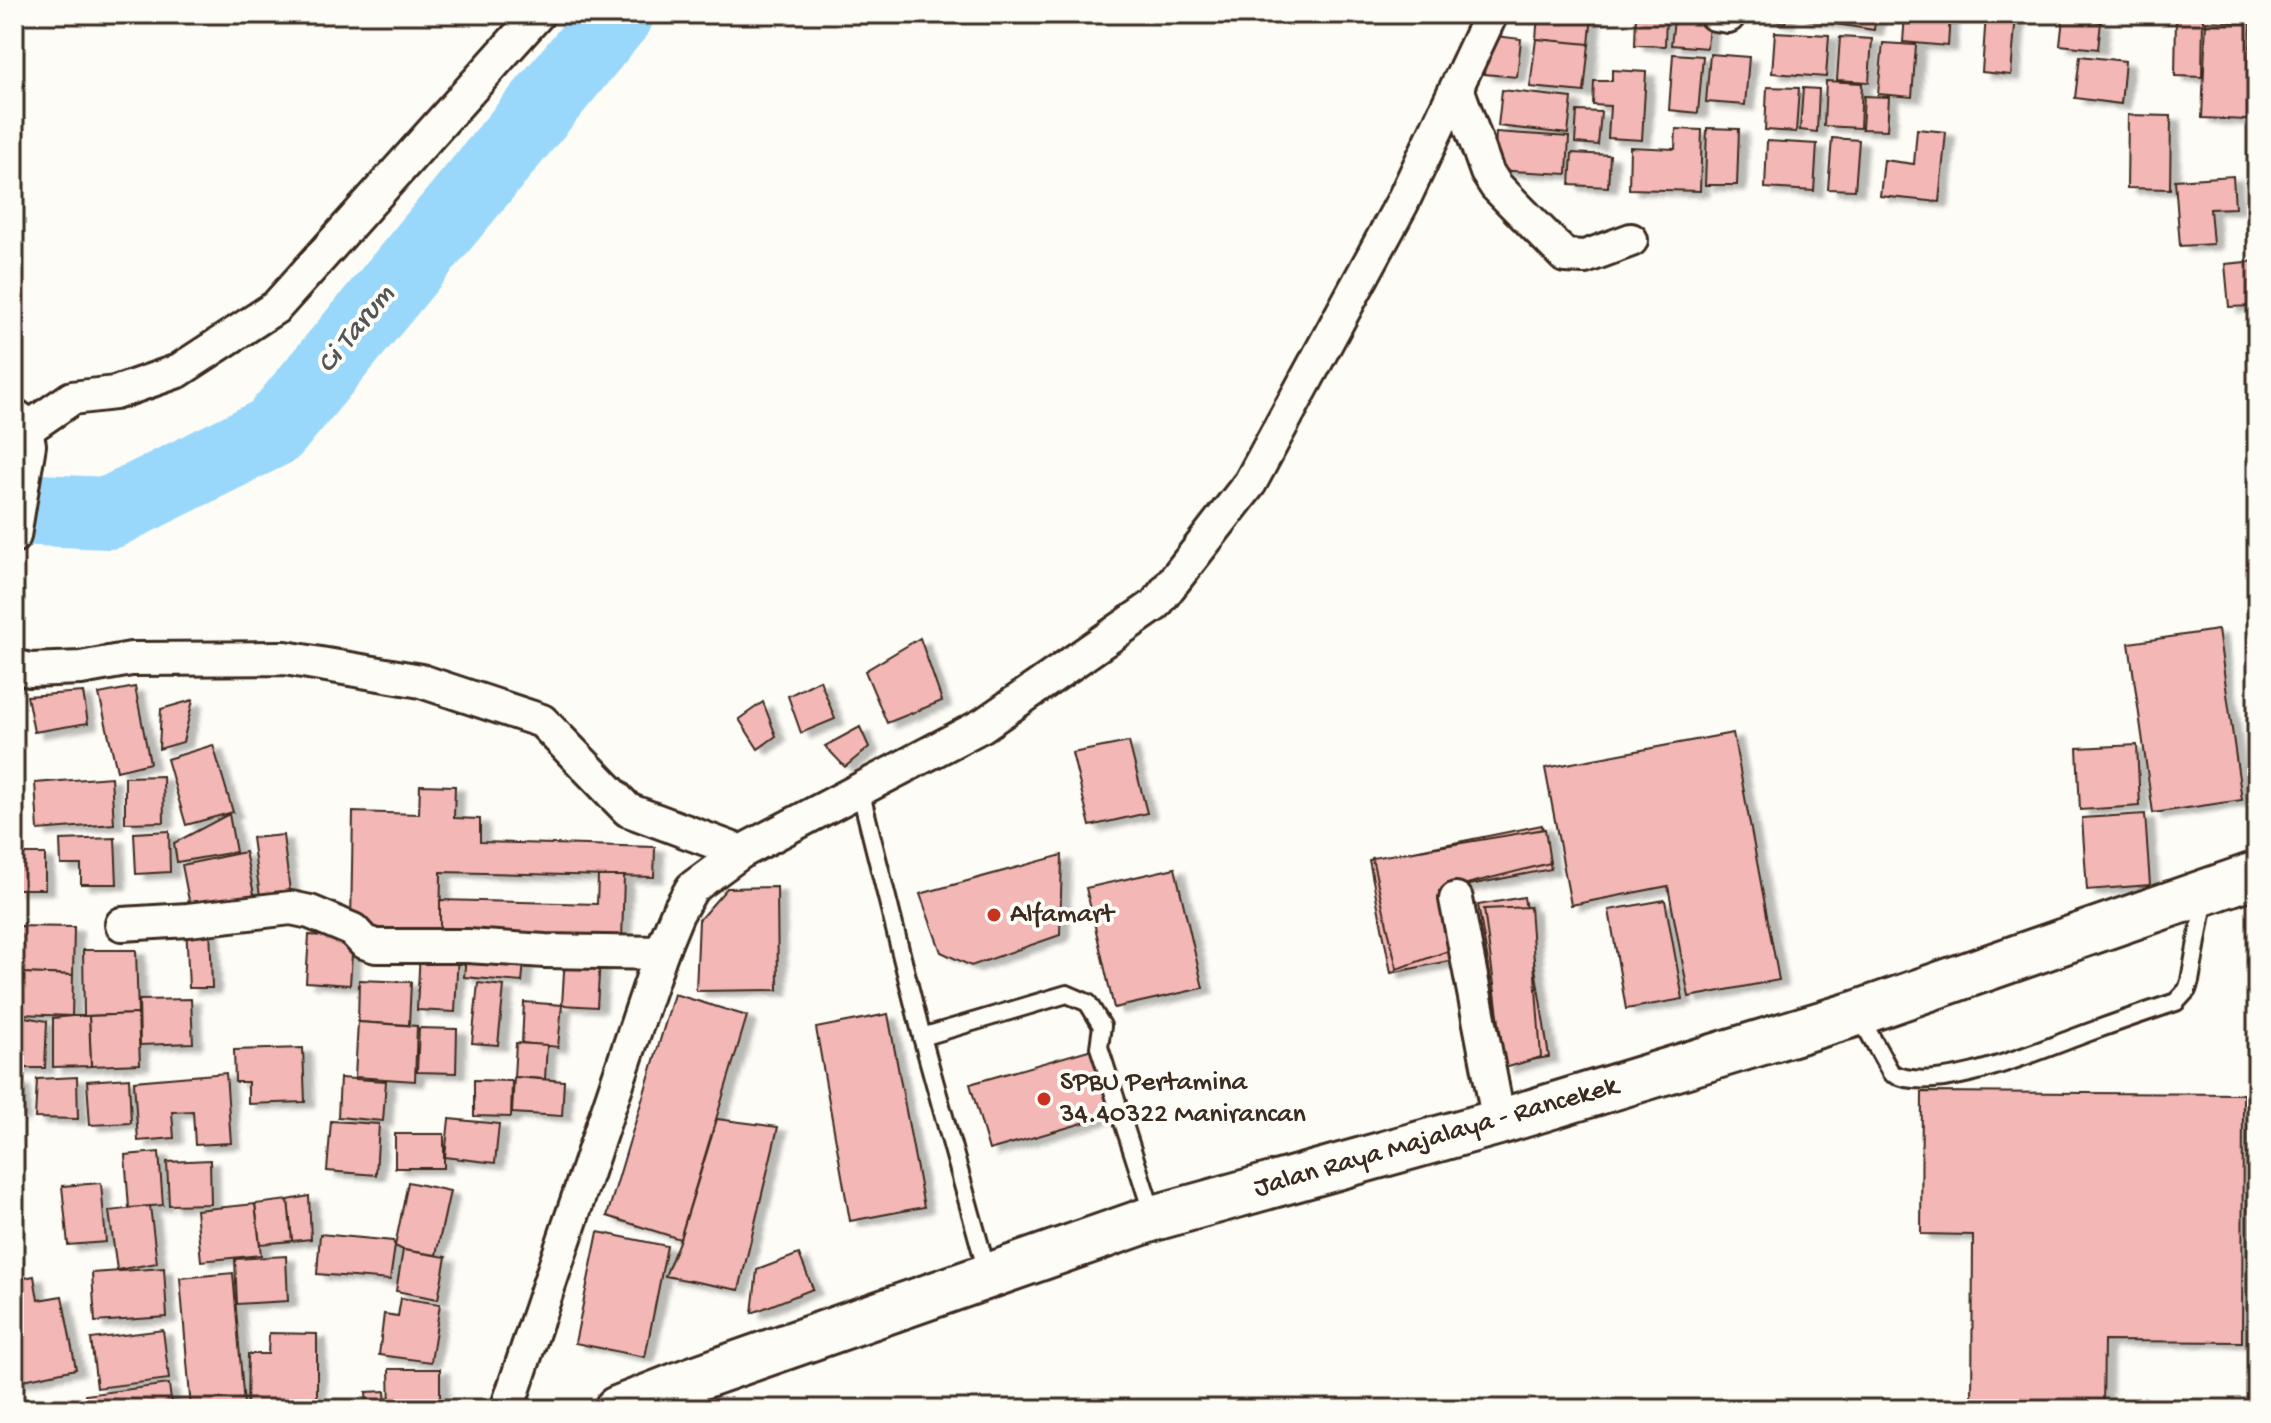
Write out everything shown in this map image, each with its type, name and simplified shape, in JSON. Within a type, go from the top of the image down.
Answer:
[{"type":"main road","name":"Jalan Raya Majalaya - Rancekek","points":[[617,1409],[691,1380],[1154,1218],[1499,1122],[1858,1013],[2257,874]]},
{"type":"street","points":[[14,536],[23,430],[72,398],[115,393],[178,371],[276,307],[538,14]]},
{"type":"street","points":[[507,1409],[661,953],[692,888],[741,852],[983,725],[1155,605],[1250,483],[1402,203],[1491,14]]},
{"type":"street","points":[[1457,88],[1487,172],[1496,186],[1565,256],[1585,257],[1631,240]]},
{"type":"street","points":[[14,666],[30,670],[81,668],[131,659],[285,658],[421,681],[542,721],[628,810],[741,852]]},
{"type":"street","points":[[1456,899],[1499,1122]]},
{"type":"street","points":[[122,924],[291,908],[310,912],[353,930],[364,942],[376,946],[661,953]]},
{"type":"lane","points":[[860,790],[922,1037],[988,1277]]},
{"type":"lane","points":[[1858,1013],[1891,1073],[1899,1077],[1938,1079],[2005,1064],[2176,1002],[2187,990],[2190,981],[2206,891]]},
{"type":"lane","points":[[922,1037],[1067,994],[1088,1003],[1102,1026],[1099,1047],[1154,1218]]},
{"type":"building","points":[[1538,14],[1592,14],[1589,45],[1536,39]]},
{"type":"building","points":[[1636,14],[1666,14],[1665,46],[1635,45]]},
{"type":"building","points":[[1749,14],[1787,14],[1785,23]]},
{"type":"building","points":[[1800,14],[1876,14],[1874,30],[1799,18]]},
{"type":"building","points":[[1905,14],[1950,15],[1948,46],[1903,42]]},
{"type":"building","points":[[1986,14],[2016,14],[2011,75],[1982,72]]},
{"type":"building","points":[[2176,17],[2203,18],[2202,77],[2175,76]]},
{"type":"building","points":[[2063,18],[2101,22],[2098,49],[2060,45]]},
{"type":"building","points":[[1674,20],[1709,23],[1707,48],[1671,45]]},
{"type":"building","points":[[2206,21],[2251,23],[2247,120],[2202,118]]},
{"type":"building","points":[[1775,32],[1829,35],[1826,77],[1772,73]]},
{"type":"building","points":[[1488,35],[1521,39],[1517,77],[1484,74]]},
{"type":"building","points":[[1840,37],[1872,39],[1869,82],[1837,80]]},
{"type":"building","points":[[1536,39],[1589,44],[1584,92],[1530,87]]},
{"type":"building","points":[[1883,43],[1916,45],[1912,97],[1878,94]]},
{"type":"building","points":[[1673,54],[1703,56],[1698,113],[1669,110]]},
{"type":"building","points":[[1710,54],[1749,57],[1745,105],[1706,102]]},
{"type":"building","points":[[2080,56],[2125,61],[2121,104],[2075,98]]},
{"type":"building","points":[[1612,70],[1646,72],[1642,140],[1608,138],[1610,106],[1593,105],[1594,81],[1612,81]]},
{"type":"building","points":[[1826,81],[1862,83],[1860,128],[1824,126]]},
{"type":"building","points":[[1767,87],[1799,88],[1796,132],[1765,130]]},
{"type":"building","points":[[1803,88],[1819,89],[1817,132],[1800,130]]},
{"type":"building","points":[[1502,90],[1572,98],[1568,134],[1498,126]]},
{"type":"building","points":[[1864,96],[1889,97],[1887,130],[1862,129]]},
{"type":"building","points":[[1577,111],[1601,112],[1598,145],[1575,143]]},
{"type":"building","points":[[2128,115],[2171,116],[2170,189],[2127,188]]},
{"type":"building","points":[[1707,128],[1739,129],[1737,185],[1705,185]]},
{"type":"building","points":[[1676,129],[1702,130],[1700,191],[1629,189],[1630,147],[1675,149]]},
{"type":"building","points":[[1917,129],[1946,132],[1939,202],[1880,196],[1884,160],[1914,164]]},
{"type":"building","points":[[1496,132],[1569,137],[1567,174],[1494,170]]},
{"type":"building","points":[[1832,138],[1859,140],[1855,190],[1828,189]]},
{"type":"building","points":[[1767,141],[1817,144],[1814,191],[1765,188]]},
{"type":"building","points":[[2257,150],[2257,261],[2249,151]]},
{"type":"building","points":[[1572,153],[1610,155],[1608,187],[1570,185]]},
{"type":"building","points":[[2233,176],[2235,208],[2210,209],[2213,244],[2180,246],[2175,180]]},
{"type":"building","points":[[2257,261],[2257,374],[2252,306],[2229,307],[2225,264]]},
{"type":"building","points":[[2218,630],[2242,800],[2153,813],[2129,643]]},
{"type":"building","points":[[920,638],[942,701],[887,723],[865,671]]},
{"type":"building","points":[[820,680],[835,719],[801,733],[788,696]]},
{"type":"building","points":[[135,687],[150,763],[117,771],[99,694]]},
{"type":"building","points":[[83,692],[88,723],[34,732],[27,696]]},
{"type":"building","points":[[193,700],[183,742],[159,749],[161,709]]},
{"type":"building","points":[[763,702],[776,736],[758,749],[739,719]]},
{"type":"building","points":[[860,727],[869,747],[845,767],[825,746]]},
{"type":"building","points":[[1733,733],[1779,980],[1689,997],[1668,886],[1571,905],[1545,768]]},
{"type":"building","points":[[1129,742],[1147,813],[1090,826],[1072,753]]},
{"type":"building","points":[[213,745],[233,812],[186,825],[167,759]]},
{"type":"building","points":[[2137,745],[2140,806],[2080,810],[2077,748]]},
{"type":"building","points":[[163,776],[164,822],[125,823],[125,777]]},
{"type":"building","points":[[111,777],[114,824],[38,830],[35,783]]},
{"type":"building","points":[[420,785],[455,786],[454,818],[480,819],[480,842],[655,847],[654,877],[441,872],[440,935],[366,933],[351,924],[353,812],[419,814]]},
{"type":"building","points":[[229,814],[236,852],[177,862],[174,843]]},
{"type":"building","points":[[2145,814],[2150,885],[2087,890],[2082,818]]},
{"type":"building","points":[[1542,825],[1551,869],[1439,891],[1453,960],[1391,973],[1369,860]]},
{"type":"building","points":[[1545,829],[1550,863],[1439,891],[1451,950],[1397,969],[1372,858]]},
{"type":"building","points":[[169,831],[170,872],[136,874],[134,833]]},
{"type":"building","points":[[283,835],[290,892],[260,896],[252,838]]},
{"type":"building","points":[[115,838],[117,884],[81,884],[81,865],[61,865],[60,840]]},
{"type":"building","points":[[245,852],[256,903],[192,916],[182,865]]},
{"type":"building","points":[[14,854],[45,854],[45,889],[14,889]]},
{"type":"building","name":"Alfamart","points":[[1062,855],[1060,935],[971,966],[941,952],[920,894]]},
{"type":"building","points":[[1175,868],[1203,988],[1114,1008],[1086,888]]},
{"type":"building","points":[[598,876],[624,876],[622,940],[440,935],[440,900],[597,904]]},
{"type":"building","points":[[777,887],[778,990],[696,991],[699,920],[727,888]]},
{"type":"building","points":[[1524,897],[1549,1057],[1506,1064],[1478,905]]},
{"type":"building","points":[[1665,900],[1683,999],[1626,1009],[1609,910]]},
{"type":"building","points":[[1530,907],[1541,1057],[1505,1068],[1484,909]]},
{"type":"building","points":[[186,924],[210,924],[212,988],[189,988]]},
{"type":"building","points":[[14,926],[74,927],[73,975],[14,973]]},
{"type":"building","points":[[309,935],[353,938],[350,985],[306,982]]},
{"type":"building","points":[[467,947],[525,952],[522,982],[464,977]]},
{"type":"building","points":[[83,950],[136,950],[138,1014],[84,1016]]},
{"type":"building","points":[[420,950],[458,953],[455,1012],[417,1010]]},
{"type":"building","points":[[565,956],[600,959],[597,1007],[562,1005]]},
{"type":"building","points":[[20,973],[73,975],[72,1016],[19,1014]]},
{"type":"building","points":[[359,980],[411,982],[409,1025],[358,1022]]},
{"type":"building","points":[[478,983],[504,986],[498,1045],[472,1043]]},
{"type":"building","points":[[674,994],[747,1016],[680,1239],[607,1216]]},
{"type":"building","points":[[191,999],[193,1043],[140,1045],[139,1000]]},
{"type":"building","points":[[524,1002],[562,1005],[558,1047],[522,1043]]},
{"type":"building","points":[[138,1014],[140,1064],[91,1066],[89,1016]]},
{"type":"building","points":[[888,1014],[924,1207],[850,1221],[816,1028]]},
{"type":"building","points":[[14,1015],[47,1021],[45,1068],[14,1068]]},
{"type":"building","points":[[89,1016],[91,1066],[53,1067],[53,1018]]},
{"type":"building","points":[[358,1022],[417,1026],[415,1081],[355,1077]]},
{"type":"building","points":[[419,1028],[457,1029],[456,1073],[417,1072]]},
{"type":"building","points":[[516,1043],[547,1045],[545,1079],[514,1077]]},
{"type":"building","name":"SPBU Pertamina 34.40322 Manirancan","points":[[1099,1047],[1118,1113],[989,1150],[970,1084]]},
{"type":"building","points":[[303,1048],[305,1102],[248,1104],[248,1082],[235,1082],[234,1050]]},
{"type":"building","points":[[226,1073],[231,1143],[195,1145],[193,1111],[172,1112],[174,1138],[138,1141],[134,1081]]},
{"type":"building","points":[[77,1077],[78,1119],[35,1118],[37,1079]]},
{"type":"building","points":[[514,1077],[564,1081],[562,1116],[512,1113]]},
{"type":"building","points":[[129,1078],[131,1123],[90,1125],[87,1081]]},
{"type":"building","points":[[340,1078],[386,1081],[383,1121],[338,1117]]},
{"type":"building","points":[[474,1080],[512,1081],[511,1117],[474,1116]]},
{"type":"building","points":[[14,1081],[21,1082],[21,1115],[14,1114]]},
{"type":"building","points":[[1922,1092],[2243,1094],[2242,1342],[2104,1341],[2103,1409],[1972,1409],[1973,1235],[1921,1234]]},
{"type":"building","points":[[449,1119],[499,1124],[495,1163],[445,1157]]},
{"type":"building","points":[[717,1119],[778,1127],[739,1290],[665,1276],[680,1239]]},
{"type":"building","points":[[331,1121],[379,1124],[376,1175],[327,1171]]},
{"type":"building","points":[[395,1134],[444,1134],[444,1168],[395,1168]]},
{"type":"building","points":[[159,1152],[163,1205],[129,1208],[125,1155]]},
{"type":"building","points":[[210,1160],[211,1204],[169,1205],[167,1162]]},
{"type":"building","points":[[408,1182],[450,1191],[436,1255],[395,1246]]},
{"type":"building","points":[[101,1183],[106,1242],[68,1245],[62,1186]]},
{"type":"building","points":[[309,1196],[311,1239],[292,1241],[288,1200]]},
{"type":"building","points":[[288,1200],[292,1241],[260,1244],[255,1204]]},
{"type":"building","points":[[255,1204],[261,1255],[201,1261],[196,1210]]},
{"type":"building","points":[[150,1206],[157,1263],[117,1270],[109,1211]]},
{"type":"building","points":[[598,1232],[667,1246],[645,1357],[575,1343]]},
{"type":"building","points":[[320,1234],[393,1241],[390,1280],[317,1274]]},
{"type":"building","points":[[403,1250],[446,1257],[438,1299],[396,1291]]},
{"type":"building","points":[[799,1254],[813,1289],[752,1313],[757,1270]]},
{"type":"building","points":[[286,1256],[288,1301],[237,1304],[235,1259]]},
{"type":"building","points":[[164,1268],[167,1317],[95,1322],[92,1273]]},
{"type":"building","points":[[233,1273],[244,1405],[191,1409],[180,1278]]},
{"type":"building","points":[[34,1276],[38,1300],[62,1296],[76,1369],[14,1382],[14,1280]]},
{"type":"building","points":[[401,1298],[440,1304],[431,1362],[379,1355],[384,1314],[398,1316]]},
{"type":"building","points":[[163,1330],[169,1379],[97,1388],[91,1339]]},
{"type":"building","points":[[269,1333],[317,1334],[317,1409],[247,1409],[248,1354],[268,1354]]},
{"type":"building","points":[[389,1369],[440,1369],[440,1404],[419,1405],[419,1409],[390,1409]]},
{"type":"building","points":[[169,1384],[172,1409],[86,1409],[85,1395]]},
{"type":"building","points":[[385,1391],[386,1409],[339,1409],[367,1407],[366,1392]]},
{"type":"building","points":[[39,1401],[39,1409],[14,1409],[14,1406]]},
{"type":"waterway","name":"Ci Tarum","points":[[14,509],[109,513],[274,431],[618,14]]},
{"type":"place","name":"Alfamart","points":[[994,915]]},
{"type":"place","name":"SPBU Pertamina 34.40322 Manirancan","points":[[1044,1099]]}]
